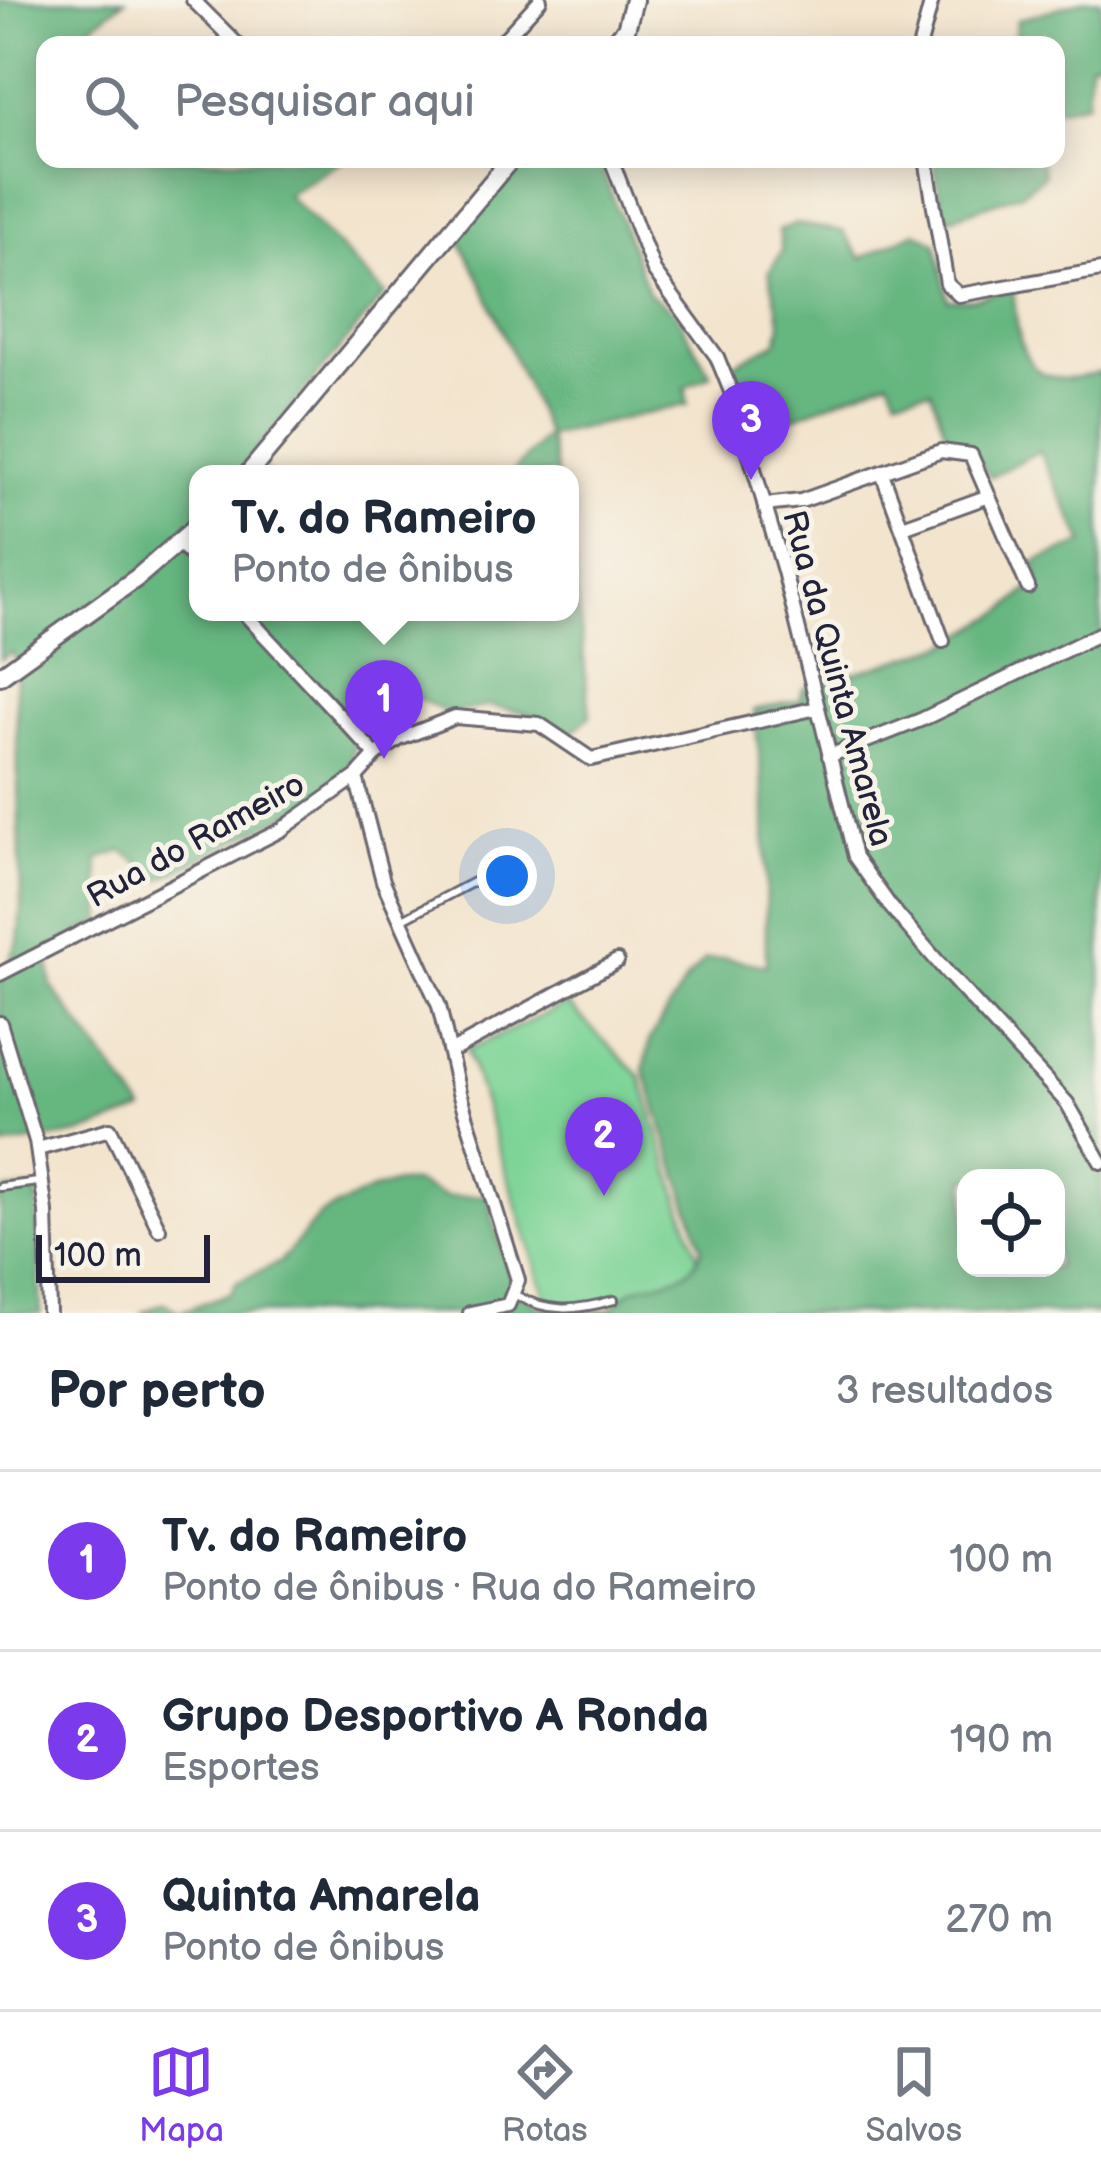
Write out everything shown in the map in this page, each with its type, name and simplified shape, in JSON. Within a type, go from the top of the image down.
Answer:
[{"type":"main road","points":[[623,36],[634,0]]},
{"type":"main road","points":[[256,465],[503,168]]},
{"type":"main road","points":[[0,676],[189,534]]},
{"type":"street","points":[[193,0],[229,36]]},
{"type":"street","points":[[507,36],[541,0]]},
{"type":"street","points":[[922,36],[932,0]]},
{"type":"street","name":"Rua da Quinta Amarela","points":[[615,168],[655,272],[716,357],[732,394],[855,857],[950,976],[1067,1103],[1101,1162]]},
{"type":"street","points":[[928,168],[947,284],[958,295],[1101,270]]},
{"type":"street","points":[[764,505],[801,501],[941,451],[971,454],[1028,586]]},
{"type":"street","points":[[882,473],[944,641]]},
{"type":"street","points":[[902,527],[989,496]]},
{"type":"street","points":[[179,543],[189,554]]},
{"type":"street","points":[[251,621],[376,755]]},
{"type":"street","points":[[829,756],[922,719],[1101,633]]},
{"type":"street","name":"Rua do Rameiro","points":[[0,974],[281,830],[399,740],[455,717],[539,724],[591,759],[817,708]]},
{"type":"street","points":[[356,777],[383,881],[440,1006],[518,1280],[508,1305],[470,1313]]},
{"type":"street","points":[[450,1052],[617,961]]},
{"type":"street","points":[[0,1023],[38,1149],[50,1313]]},
{"type":"street","points":[[38,1149],[110,1129],[159,1229]]},
{"type":"lane","points":[[400,920],[500,868]]},
{"type":"lane","points":[[0,1187],[42,1181]]},
{"type":"lane","points":[[515,1295],[537,1312],[577,1311],[614,1300]]},
{"type":"green space","points":[[0,0],[125,0],[79,36],[36,36],[36,168],[330,168],[287,195],[385,294],[250,457],[259,465],[189,465],[189,621],[579,621],[579,612],[590,716],[572,733],[525,713],[488,706],[449,714],[417,698],[363,696],[351,763],[321,797],[161,879],[123,851],[98,859],[102,922],[52,947],[52,987],[144,1111],[79,1134],[0,1147],[0,984],[18,941],[21,904],[15,658],[12,652],[0,660]]},
{"type":"green space","points":[[1085,0],[1101,0],[1101,58],[1090,63],[1087,102],[1065,107],[1065,36],[1015,36],[1017,20]]},
{"type":"green space","points":[[514,168],[601,168],[649,294],[675,312],[711,375],[685,388],[688,404],[548,436],[555,465],[519,465],[547,435],[457,236]]},
{"type":"green space","points":[[935,168],[1042,168],[1044,175],[1022,193],[945,220]]},
{"type":"green space","points":[[796,224],[843,231],[861,258],[916,232],[936,243],[948,300],[1013,288],[1023,349],[1040,372],[1075,378],[1101,372],[1101,1313],[141,1313],[164,1303],[180,1312],[230,1293],[236,1283],[280,1262],[320,1215],[397,1183],[415,1183],[446,1197],[487,1195],[515,1281],[535,1304],[550,1309],[608,1310],[633,1290],[685,1273],[698,1259],[702,1247],[644,1070],[650,1039],[686,980],[705,960],[726,958],[766,966],[765,805],[754,710],[800,700],[803,689],[946,645],[1004,611],[1039,581],[1035,562],[1084,543],[1039,451],[990,477],[968,445],[949,443],[931,390],[897,396],[889,379],[750,435],[729,366],[777,342],[781,324],[769,272],[782,251],[779,230]]},
{"type":"green space","points":[[567,1004],[640,1076],[703,1273],[577,1311],[550,1311],[467,1050]]},
{"type":"green space","points":[[37,1188],[41,1313],[0,1313],[0,1191]]},
{"type":"place","name":"Quinta Amarela","points":[[751,480]]},
{"type":"place","name":"Tv. do Rameiro","points":[[384,759]]},
{"type":"place","name":"Grupo Desportivo A Ronda","points":[[604,1196]]}]
